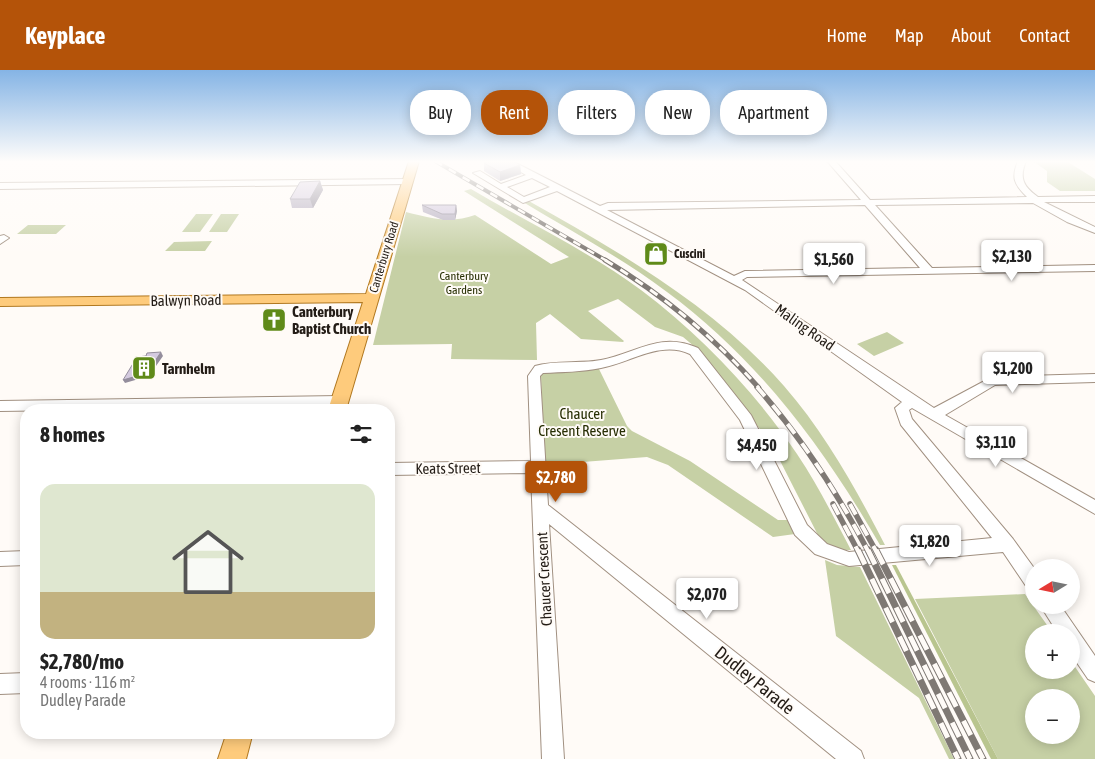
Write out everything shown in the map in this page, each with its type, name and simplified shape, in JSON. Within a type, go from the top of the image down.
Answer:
[{"type":"main road","name":"Canterbury Road","points":[[340,404],[404,193]]},
{"type":"main road","name":"Balwyn Road","points":[[0,302],[372,298]]},
{"type":"main road","points":[[232,759],[238,739]]},
{"type":"street","points":[[511,193],[523,200],[542,193]]},
{"type":"street","name":"Maling Road","points":[[567,193],[758,294],[912,402],[1095,508]]},
{"type":"street","points":[[860,193],[928,270]]},
{"type":"street","points":[[1029,193],[1035,200],[1061,216],[1095,230]]},
{"type":"street","points":[[599,210],[608,206],[1095,199]]},
{"type":"street","points":[[734,280],[745,274],[1095,268]]},
{"type":"street","name":"Chaucer Crescent","points":[[553,759],[535,371],[602,364],[671,343],[684,344],[694,351],[746,418],[801,530],[821,548],[849,559],[1007,544]]},
{"type":"street","points":[[933,415],[992,381],[1095,378]]},
{"type":"street","points":[[912,402],[902,408],[906,421],[1007,544],[1025,570]]},
{"type":"street","points":[[0,406],[20,406]]},
{"type":"street","name":"Keats Street","points":[[395,469],[538,467]]},
{"type":"street","name":"Dudley Parade","points":[[540,507],[854,759]]},
{"type":"street","points":[[0,559],[20,558]]},
{"type":"street","points":[[1080,651],[1095,672]]},
{"type":"street","points":[[0,684],[20,683]]},
{"type":"green space","name":"Canterbury Gardens","points":[[467,193],[478,193],[600,262],[663,307],[706,345],[745,387],[781,431],[812,478],[851,550],[841,550],[822,543],[771,443],[695,347],[683,337],[655,327],[618,299],[588,311],[623,342],[581,339],[550,314],[536,323],[537,360],[451,359],[452,344],[373,345],[406,212],[449,220],[475,215],[551,264],[569,257]]},
{"type":"green space","points":[[527,200],[596,239],[663,282],[696,305],[757,357],[799,404],[826,442],[851,482],[885,545],[880,545],[836,474],[787,407],[731,346],[667,292],[614,256],[523,202]]},
{"type":"green space","points":[[196,214],[213,214],[200,232],[182,232]]},
{"type":"green space","points":[[221,214],[239,214],[227,232],[209,232]]},
{"type":"green space","points":[[28,225],[66,225],[56,234],[17,234]]},
{"type":"green space","points":[[212,241],[205,251],[165,251],[174,242]]},
{"type":"green space","points":[[887,332],[904,343],[874,356],[857,344]]},
{"type":"green space","name":"Chaucer Cresent Reserve","points":[[598,367],[627,426],[632,431],[690,461],[778,520],[788,520],[795,534],[773,537],[668,465],[647,457],[544,465],[541,375],[543,372]]},
{"type":"green space","points":[[825,560],[837,565],[860,567],[954,759],[949,759],[919,698],[836,636]]},
{"type":"green space","points":[[892,565],[896,565],[998,759],[991,759]]},
{"type":"green space","points":[[1025,594],[1025,614],[1039,614],[1046,624],[1025,624],[1025,679],[1080,679],[1080,674],[1095,696],[1095,759],[998,759],[915,599]]},
{"type":"building","points":[[293,193],[313,193],[310,199],[290,199]]},
{"type":"building","points":[[422,205],[456,205],[455,214],[442,214]]},
{"type":"building","name":"Tarnhelm","points":[[161,352],[147,373],[123,380],[137,357],[146,356],[147,353]]},
{"type":"railway","points":[[490,193],[607,261]]},
{"type":"railway","points":[[605,260],[626,273],[687,318],[724,351],[759,388]]},
{"type":"railway","points":[[757,387],[803,445],[844,508],[868,551]]},
{"type":"railway","points":[[833,504],[858,551]]},
{"type":"railway","points":[[850,504],[876,551]]},
{"type":"railway","points":[[858,550],[958,759]]},
{"type":"railway","points":[[868,550],[970,759]]},
{"type":"railway","points":[[876,550],[983,759]]},
{"type":"place","name":"Cuscini","points":[[656,254]]},
{"type":"place","name":"Canterbury Baptist Church","points":[[274,320]]},
{"type":"place","name":"Tarnhelm","points":[[144,368]]}]
